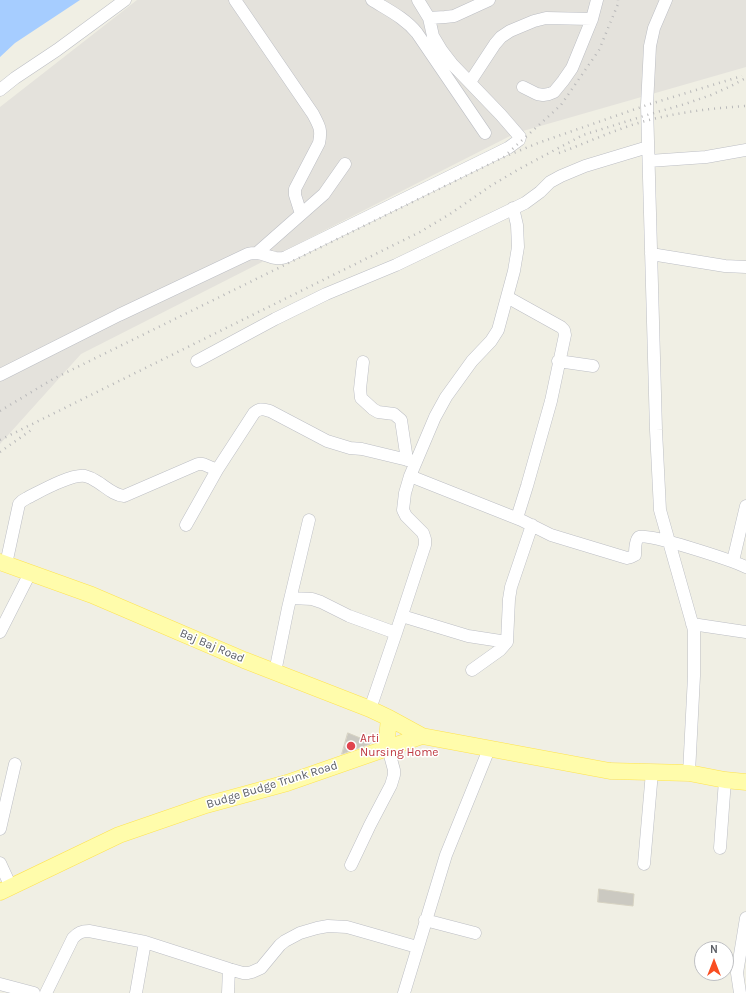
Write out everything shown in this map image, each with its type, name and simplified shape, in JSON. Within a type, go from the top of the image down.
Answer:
[{"type":"main road","name":"Baj Baj Road","points":[[3,563],[92,595],[244,660],[370,709],[422,736]]},
{"type":"main road","points":[[387,748],[389,718]]},
{"type":"main road","points":[[422,736],[610,771],[689,773],[725,780],[746,782]]},
{"type":"main road","name":"Budge Budge Trunk Road","points":[[6,890],[119,835],[206,805],[287,783],[422,736]]},
{"type":"street","points":[[0,90],[125,0]]},
{"type":"street","points":[[235,0],[313,114],[320,129],[321,136],[319,143],[295,189],[295,195],[301,214]]},
{"type":"street","points":[[372,0],[404,20],[417,33],[485,134]]},
{"type":"street","points":[[0,375],[126,312],[248,254],[257,253],[282,259],[508,148],[520,140],[520,137],[452,64],[442,51],[433,36],[429,18],[418,0]]},
{"type":"street","points":[[429,18],[454,16],[489,0]]},
{"type":"street","points":[[523,87],[537,94],[543,95],[554,92],[572,68],[592,18],[597,0]]},
{"type":"street","points":[[666,0],[654,28],[650,46],[647,105],[656,430],[660,510],[694,630],[694,676],[689,773]]},
{"type":"street","points":[[470,82],[495,44],[501,37],[510,31],[534,21],[546,18],[592,18]]},
{"type":"street","points":[[197,361],[275,319],[326,294],[396,265],[525,203],[540,192],[550,182],[561,176],[585,166],[648,147]]},
{"type":"street","points":[[649,161],[706,158],[746,150]]},
{"type":"street","points":[[257,253],[324,194],[345,164]]},
{"type":"street","points":[[370,709],[425,545],[423,533],[406,516],[403,510],[404,493],[410,476],[412,461],[446,397],[472,361],[491,341],[498,330],[514,271],[518,247],[517,225],[513,208]]},
{"type":"street","points":[[651,254],[725,266],[746,267]]},
{"type":"street","points":[[507,297],[562,327],[565,335],[550,401],[527,486],[516,518]]},
{"type":"street","points":[[363,362],[360,389],[361,398],[378,412],[394,414],[401,420],[412,461]]},
{"type":"street","points":[[558,362],[593,366]]},
{"type":"street","points":[[186,525],[217,470],[254,413],[258,410],[262,409],[270,411],[327,441],[350,448],[362,449],[412,461]]},
{"type":"street","points":[[3,563],[19,504],[27,498],[65,480],[79,476],[89,477],[116,494],[124,496],[198,464],[203,464],[217,470]]},
{"type":"street","points":[[410,476],[516,518],[552,535],[627,558],[634,555],[637,540],[639,537],[643,536],[669,542],[746,566]]},
{"type":"street","points":[[733,562],[746,506]]},
{"type":"street","points":[[275,672],[309,520]]},
{"type":"street","points":[[472,670],[500,650],[507,642],[511,587],[532,525]]},
{"type":"street","points":[[0,632],[30,573]]},
{"type":"street","points":[[291,598],[312,599],[349,616],[396,633]]},
{"type":"street","points":[[402,616],[468,636],[507,642]]},
{"type":"street","points":[[692,624],[746,632]]},
{"type":"street","points":[[350,865],[391,785],[394,770],[387,748]]},
{"type":"street","points":[[404,993],[446,856],[489,749]]},
{"type":"street","points":[[0,829],[15,764]]},
{"type":"street","points":[[644,864],[652,772]]},
{"type":"street","points":[[720,848],[725,780]]},
{"type":"street","points":[[0,863],[6,890]]},
{"type":"street","points":[[740,993],[737,973],[746,918]]},
{"type":"street","points":[[426,920],[475,933]]},
{"type":"street","points":[[46,993],[73,938],[81,932],[88,931],[145,942],[243,973],[252,972],[261,968],[285,941],[300,933],[328,926],[347,927],[417,947]]},
{"type":"street","points":[[136,993],[145,942]]},
{"type":"street","points":[[228,993],[229,969]]},
{"type":"street","points":[[0,984],[34,993]]},
{"type":"shaded area","points":[[137,0],[746,0],[746,67],[516,133],[81,354],[0,444],[0,107]]},
{"type":"water","points":[[0,0],[80,0],[15,43],[0,57]]},
{"type":"building","points":[[348,733],[370,742],[370,744],[342,754]]},
{"type":"building","points":[[599,889],[634,894],[633,906],[598,902]]},
{"type":"railway","points":[[508,153],[561,105],[599,50],[618,4],[618,0]]},
{"type":"railway","points":[[0,411],[53,379],[504,157],[538,143],[647,105],[742,76]]},
{"type":"railway","points":[[0,440],[420,232],[450,214],[492,185],[583,135],[711,95],[746,78]]},
{"type":"railway","points":[[559,153],[637,123],[697,111],[746,106]]},
{"type":"railway","points":[[0,452],[34,428]]},
{"type":"place","name":"Arti Nursing Home","points":[[351,746]]}]
